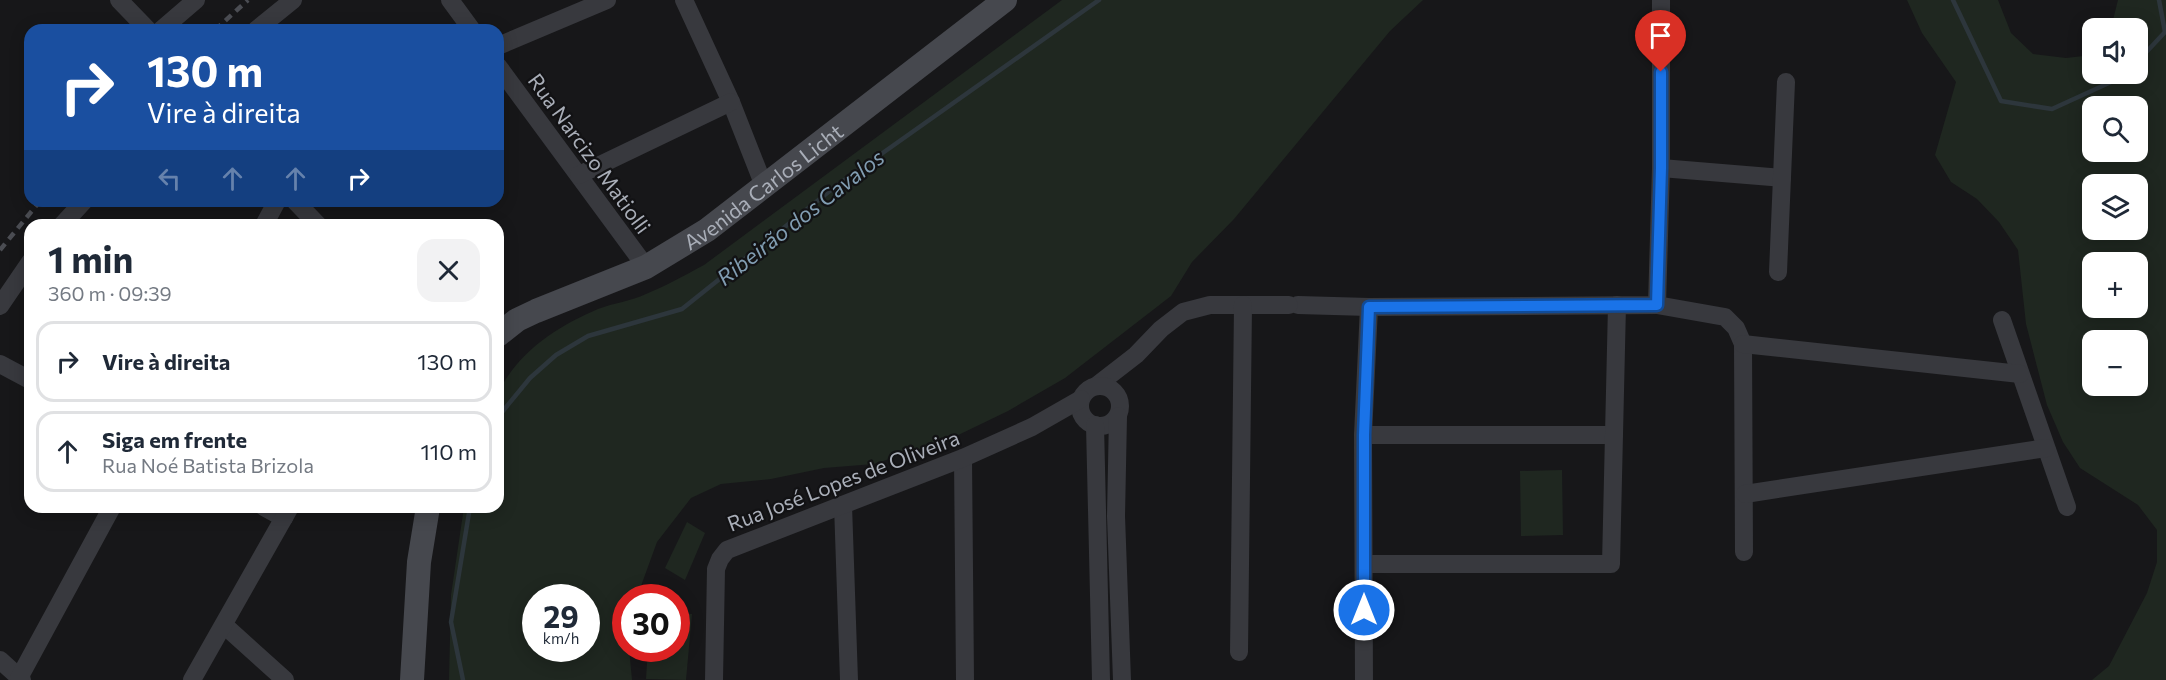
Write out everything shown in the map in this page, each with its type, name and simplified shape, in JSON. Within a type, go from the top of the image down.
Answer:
[{"type":"main road","name":"Avenida Carlos Licht","points":[[504,330],[517,320],[536,311],[646,267],[707,230],[1005,0]]},
{"type":"main road","points":[[412,680],[418,562],[427,513]]},
{"type":"street","points":[[119,0],[142,24]]},
{"type":"street","points":[[168,24],[196,0]]},
{"type":"street","points":[[263,24],[293,0]]},
{"type":"street","points":[[450,0],[468,24]]},
{"type":"street","points":[[504,43],[607,0]]},
{"type":"street","points":[[684,0],[731,102],[764,186]]},
{"type":"street","points":[[1657,305],[1661,168],[1661,0]]},
{"type":"street","name":"Rua Narcizo Matiolli","points":[[504,74],[646,267]]},
{"type":"street","points":[[1778,272],[1786,82]]},
{"type":"street","points":[[579,175],[731,102]]},
{"type":"street","points":[[1661,168],[1782,178]]},
{"type":"street","points":[[68,219],[78,207]]},
{"type":"street","points":[[301,207],[312,219]]},
{"type":"street","points":[[0,306],[24,271]]},
{"type":"street","points":[[1364,564],[1611,564],[1617,304]]},
{"type":"street","points":[[1096,386],[1136,355],[1161,329],[1183,312],[1210,305],[1369,307],[1617,304],[1657,305],[1725,317],[1736,328],[1743,344],[1744,552]]},
{"type":"street","points":[[1239,652],[1243,305]]},
{"type":"street","points":[[1364,680],[1364,435],[1369,307]]},
{"type":"street","points":[[2002,320],[2067,507]]},
{"type":"street","points":[[1743,344],[2020,374]]},
{"type":"street","points":[[1115,392],[1136,355]]},
{"type":"street","points":[[0,364],[24,377]]},
{"type":"street","points":[[1101,680],[1089,421],[1080,405],[1090,388],[1096,386],[1103,386],[1115,392],[1120,403],[1116,516],[1122,680]]},
{"type":"street","name":"Rua José Lopes de Oliveira","points":[[714,680],[716,569],[727,550],[963,458],[1032,427],[1082,399]]},
{"type":"street","points":[[1089,421],[1107,425],[1118,416]]},
{"type":"street","name":"Rua José Lopes de Oliveira","points":[[1032,427],[1089,421]]},
{"type":"street","points":[[1364,435],[1614,435]]},
{"type":"street","points":[[1745,494],[2046,448]]},
{"type":"street","points":[[963,458],[964,680]]},
{"type":"street","points":[[843,505],[849,680]]},
{"type":"street","points":[[0,660],[21,679],[109,513]]},
{"type":"street","points":[[192,680],[286,513]]},
{"type":"street","points":[[224,625],[285,680]]},
{"type":"shaded area","points":[[1062,0],[1423,0],[1390,31],[1234,219],[1192,262],[1171,296],[1065,378],[1008,411],[950,439],[874,464],[824,468],[771,479],[721,484],[691,498],[657,542],[642,584],[612,584],[612,662],[630,662],[632,680],[449,680],[451,595],[463,513],[504,513],[504,382],[527,353],[567,324],[598,309],[653,291],[704,265]]},
{"type":"shaded area","points":[[1907,0],[1998,0],[2011,33],[2033,54],[2066,58],[2082,56],[2082,84],[2148,84],[2148,18],[2114,18],[2118,0],[2166,0],[2166,680],[2092,680],[2109,666],[2147,593],[2157,562],[2157,530],[2138,505],[2080,468],[2063,442],[2047,405],[2026,324],[2018,250],[1999,222],[1977,199],[1951,182],[1935,155],[1956,82],[1922,33]]},
{"type":"shaded area","points":[[1562,470],[1563,535],[1521,536],[1520,471]]},
{"type":"shaded area","points":[[687,522],[705,533],[685,580],[665,568]]},
{"type":"shaded area","points":[[647,662],[688,662],[686,680],[646,679]]},
{"type":"waterway","name":"Ribeirão dos Cavalos","points":[[504,410],[530,378],[556,355],[588,336],[682,309],[836,186],[1099,0]]},
{"type":"waterway","name":"Ribeirão dos Cavalos","points":[[1953,0],[2001,101],[2052,109],[2107,84]]},
{"type":"waterway","name":"Ribeirão dos Cavalos","points":[[2148,50],[2165,32],[2159,0]]},
{"type":"waterway","name":"Ribeirão dos Cavalos","points":[[463,680],[451,622],[469,513]]},
{"type":"railway","points":[[222,24],[248,0]]},
{"type":"railway","points":[[25,219],[35,207]]},
{"type":"railway","points":[[0,250],[24,221]]},
{"type":"route","points":[[1364,610],[1364,435],[1369,307],[1657,305],[1661,72]]}]
